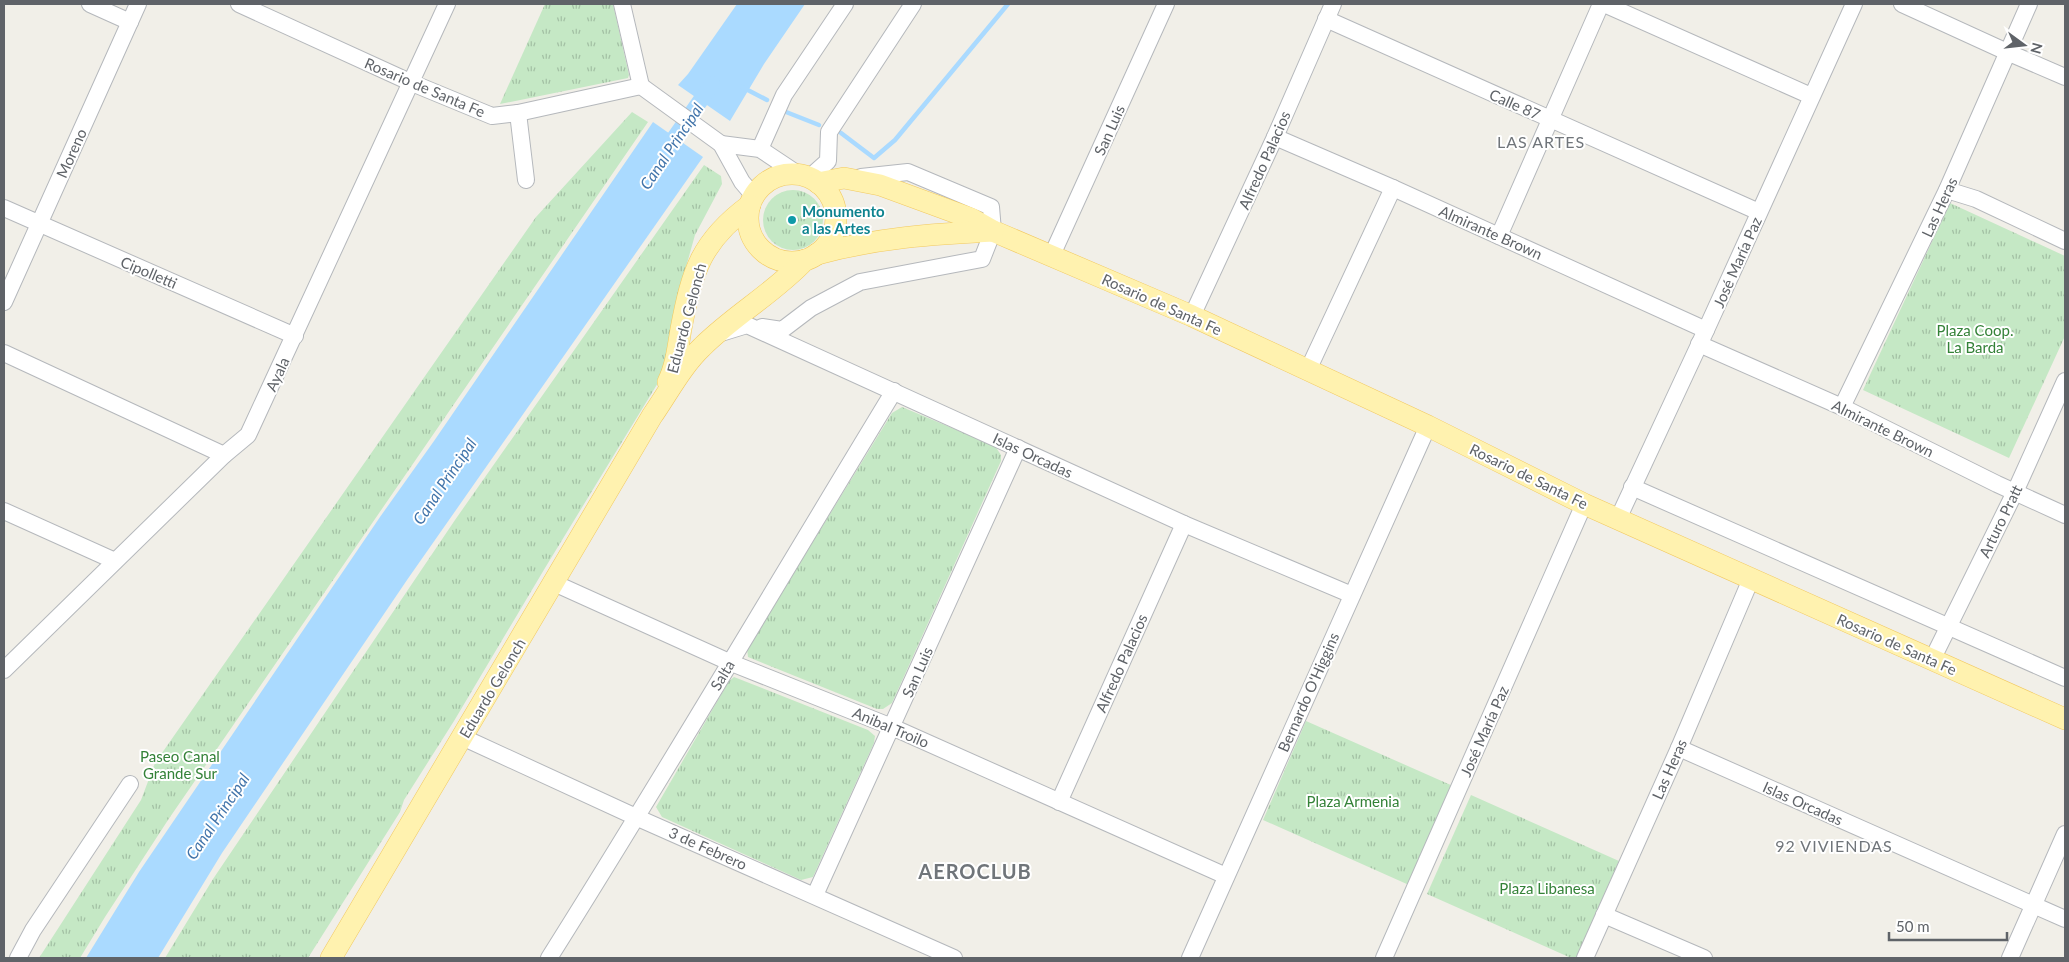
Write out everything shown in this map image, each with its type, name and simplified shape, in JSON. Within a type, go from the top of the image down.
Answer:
[{"type":"main road","name":"Eduardo Gelonch","points":[[330,958],[652,416],[670,378],[684,313],[700,259],[716,235],[752,201],[761,188],[778,177],[809,179],[831,198],[836,219],[831,238],[788,279],[714,335],[700,349],[652,416]]},
{"type":"main road","name":"Rosario de Santa Fe","points":[[809,179],[844,178],[880,185],[970,218],[993,231],[1192,316],[1308,370],[1428,426],[1584,504],[2065,719]]},
{"type":"main road","points":[[752,201],[749,224],[751,234],[761,249],[786,262],[811,257]]},
{"type":"main road","name":"Rosario de Santa Fe","points":[[811,257],[848,245],[910,236],[993,231]]},
{"type":"street","points":[[90,4],[130,22]]},
{"type":"street","name":"Moreno","points":[[4,302],[138,4]]},
{"type":"street","name":"Rosario de Santa Fe","points":[[239,4],[412,83],[492,116],[518,113],[641,86]]},
{"type":"street","name":"Ayala","points":[[4,670],[224,455],[248,435],[447,4]]},
{"type":"street","points":[[622,4],[641,86],[721,144],[752,201]]},
{"type":"street","points":[[760,149],[784,95],[845,4]]},
{"type":"street","points":[[721,144],[760,149],[809,179],[828,161],[829,132],[913,4]]},
{"type":"street","name":"San Luis","points":[[1052,255],[1166,4]]},
{"type":"street","name":"Alfredo Palacios","points":[[1192,316],[1275,137],[1333,4]]},
{"type":"street","points":[[1499,236],[1549,120],[1603,4],[1812,96]]},
{"type":"street","name":"José María Paz","points":[[1618,519],[1854,4]]},
{"type":"street","points":[[1902,4],[2065,77]]},
{"type":"street","name":"Las Heras","points":[[1842,407],[1947,190],[2029,4]]},
{"type":"street","name":"Calle 87","points":[[1326,19],[1759,212]]},
{"type":"street","points":[[518,113],[526,180]]},
{"type":"street","name":"Almirante Brown","points":[[1275,137],[1499,236],[1842,407],[2065,515]]},
{"type":"street","points":[[1308,370],[1393,188]]},
{"type":"street","points":[[1947,190],[1976,199],[2065,241]]},
{"type":"street","name":"Cipolletti","points":[[4,208],[295,336]]},
{"type":"street","points":[[714,335],[747,325],[782,330],[811,308],[860,282],[982,258],[993,231]]},
{"type":"street","name":"Islas Orcadas","points":[[747,325],[1184,524],[1352,595]]},
{"type":"street","points":[[4,354],[224,455]]},
{"type":"street","name":"Arturo Pratt","points":[[1932,660],[2015,492],[2065,381]]},
{"type":"street","name":"Salta","points":[[549,958],[638,818],[729,662],[894,391]]},
{"type":"street","name":"Bernardo O'Higgins","points":[[1190,958],[1428,426]]},
{"type":"street","name":"San Luis","points":[[815,895],[1018,448]]},
{"type":"street","points":[[1632,487],[2065,678]]},
{"type":"street","name":"José María Paz","points":[[1384,958],[1584,504]]},
{"type":"street","points":[[4,511],[115,561]]},
{"type":"street","name":"Alfredo Palacios","points":[[1059,802],[1184,524]]},
{"type":"street","name":"Las Heras","points":[[1585,958],[1679,748],[1751,579]]},
{"type":"street","name":"Anibal Troilo","points":[[554,583],[729,662],[892,727],[1226,876]]},
{"type":"street","name":"3 de Febrero","points":[[462,737],[638,818],[954,958]]},
{"type":"street","name":"Islas Orcadas","points":[[1679,748],[2065,919]]},
{"type":"street","points":[[18,958],[33,930],[130,784]]},
{"type":"street","points":[[2010,958],[2065,834]]},
{"type":"street","points":[[1604,914],[1704,958]]},
{"type":"green space","points":[[545,4],[613,4],[629,75],[628,78],[500,104]]},
{"type":"green space","name":"Paseo Canal Grande Sur","points":[[632,112],[648,122],[168,820],[80,958],[39,958],[141,800],[155,763],[536,217]]},
{"type":"green space","points":[[704,165],[721,176],[722,184],[695,235],[684,274],[664,373],[454,721],[404,800],[400,812],[308,958],[165,958],[213,879],[455,520]]},
{"type":"green space","name":"Monumento a las Artes","points":[[787,190],[799,190],[810,195],[818,203],[823,214],[821,232],[810,245],[799,250],[787,250],[776,245],[768,237],[763,226],[763,214],[768,203],[776,195]]},
{"type":"green space","name":"Plaza Coop. La Barda","points":[[1950,203],[2065,256],[2065,336],[2009,458],[1863,390]]},
{"type":"green space","points":[[902,407],[995,446],[1001,455],[1001,461],[892,703],[883,709],[877,709],[748,657],[747,649],[892,413]]},
{"type":"green space","points":[[734,677],[868,730],[875,736],[874,743],[813,877],[801,880],[662,817],[656,807],[729,681]]},
{"type":"green space","name":"Plaza Armenia","points":[[1306,721],[1453,786],[1409,885],[1263,820]]},
{"type":"green space","name":"Plaza Libanesa","points":[[1471,795],[1619,861],[1576,958],[1571,958],[1427,894]]},
{"type":"water","points":[[737,4],[805,4],[764,64],[730,121],[678,85],[688,74]]},
{"type":"water","points":[[653,122],[703,157],[407,580],[222,853],[158,958],[86,958],[139,872],[380,517]]},
{"type":"waterway","points":[[841,133],[874,158],[895,140],[1008,4]]},
{"type":"waterway","name":"Canal Principal","points":[[663,154],[712,84]]},
{"type":"waterway","points":[[742,87],[767,100]]},
{"type":"waterway","points":[[781,110],[819,125]]},
{"type":"place","name":"Monumento a las Artes","points":[[792,220]]},
{"type":"district","name":"LAS ARTES","points":[[1541,141]]},
{"type":"district","name":"92 VIVIENDAS","points":[[1834,845]]},
{"type":"district","name":"AEROCLUB","points":[[975,871]]}]
